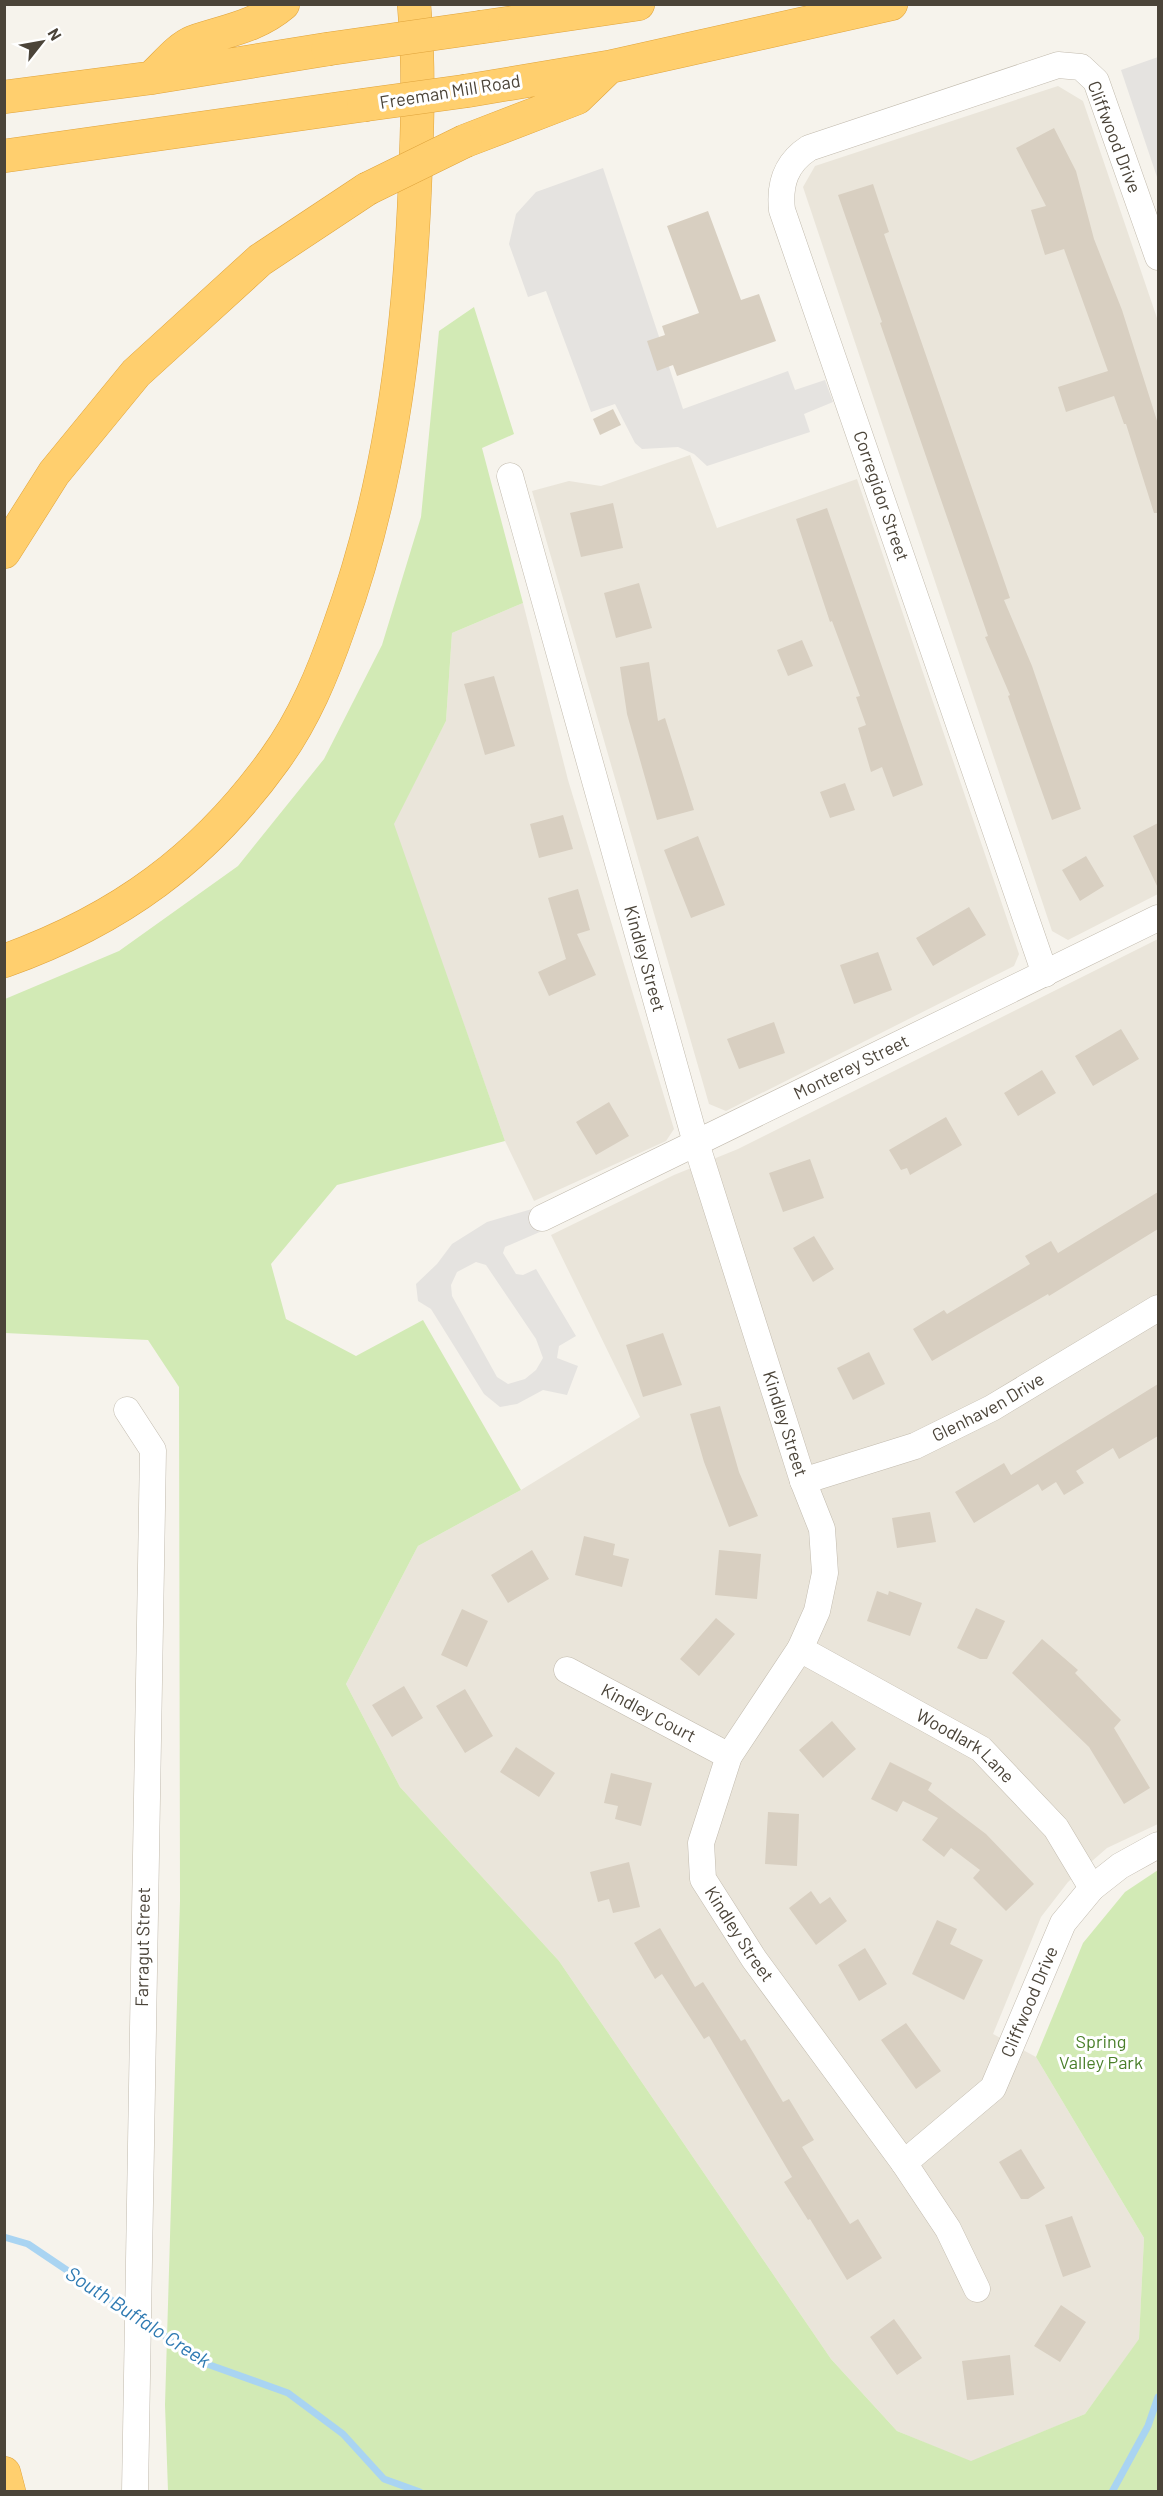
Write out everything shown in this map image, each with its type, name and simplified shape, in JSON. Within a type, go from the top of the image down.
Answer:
[{"type":"highway","points":[[150,78],[191,43],[243,28],[273,13],[283,4]]},
{"type":"highway","points":[[4,961],[88,926],[124,905],[210,837],[243,801],[277,756],[309,702],[357,578],[375,511],[404,350],[417,141],[414,4]]},
{"type":"highway","points":[[15,95],[150,78],[328,49],[638,4]]},
{"type":"highway","name":"Freeman Mill Road","points":[[10,155],[466,91],[609,66],[891,4]]},
{"type":"highway","points":[[4,552],[54,473],[136,373],[260,260],[367,189],[465,141],[577,98],[609,66]]},
{"type":"highway","points":[[4,2473],[9,2492]]},
{"type":"street","name":"Cliffwood Drive","points":[[931,106],[1058,65],[1081,67],[1089,72],[1096,81],[1158,257]]},
{"type":"street","name":"Corregidor Street","points":[[931,106],[809,148],[791,163],[782,183],[780,194],[782,210],[1045,974]]},
{"type":"street","name":"Kindley Street","points":[[510,476],[696,1143],[803,1480],[822,1529],[825,1573],[817,1611],[800,1649],[729,1756],[700,1844],[703,1879],[754,1959],[904,2163],[948,2229],[977,2289]]},
{"type":"street","name":"Monterey Street","points":[[543,1218],[1158,918]]},
{"type":"street","name":"Glenhaven Drive","points":[[803,1480],[915,1446],[992,1408],[1158,1308]]},
{"type":"street","name":"Farragut Street","points":[[127,1410],[153,1450],[135,2492]]},
{"type":"street","name":"Woodlark Lane","points":[[800,1649],[981,1749],[1056,1827],[1092,1888]]},
{"type":"street","name":"Kindley Court","points":[[567,1670],[729,1756]]},
{"type":"street","name":"Cliffwood Drive","points":[[904,2163],[993,2088],[1063,1923],[1092,1888],[1120,1866],[1158,1845]]},
{"type":"shaded area","points":[[1158,57],[1158,180],[1121,70]]},
{"type":"shaded area","points":[[1058,86],[1083,101],[1158,321],[1158,894],[1068,940],[1052,931],[803,187],[815,166]]},
{"type":"shaded area","points":[[603,168],[683,409],[788,371],[795,390],[825,380],[833,402],[804,414],[810,432],[707,466],[694,454],[678,447],[642,449],[635,443],[615,404],[591,412],[546,291],[528,297],[509,244],[516,214],[536,192]]},
{"type":"shaded area","points":[[690,455],[717,528],[857,479],[1019,954],[1014,966],[726,1111],[709,1104],[532,491],[569,481],[601,486]]},
{"type":"shaded area","points":[[523,603],[568,780],[674,1129],[666,1141],[534,1201],[505,1141],[393,824],[446,721],[452,633]]},
{"type":"shaded area","points":[[1158,939],[1158,1824],[1107,1848],[1068,1882],[1041,1917],[993,2034],[1036,2057],[1144,2238],[1139,2340],[1085,2414],[971,2462],[897,2431],[831,2359],[559,1961],[400,1787],[346,1684],[418,1546],[521,1490],[640,1417],[551,1235],[674,1175],[738,1149]]},
{"type":"shaded area","points":[[532,1209],[542,1231],[505,1247],[503,1253],[516,1274],[523,1275],[536,1269],[576,1336],[559,1346],[557,1358],[578,1366],[567,1395],[543,1390],[517,1404],[500,1407],[484,1394],[431,1309],[418,1301],[416,1284],[437,1264],[452,1244],[487,1222]],"holes":[[[476,1262],[486,1265],[536,1339],[543,1358],[536,1370],[525,1379],[508,1384],[497,1377],[452,1296],[451,1285],[457,1272]]]},
{"type":"green space","name":"Spring Valley Park","points":[[474,307],[514,434],[482,448],[523,603],[452,633],[446,721],[394,824],[505,1141],[337,1185],[271,1264],[286,1319],[356,1356],[423,1320],[521,1490],[418,1546],[346,1684],[400,1787],[559,1961],[831,2359],[897,2431],[971,2461],[1085,2414],[1139,2339],[1144,2238],[1036,2057],[1083,1943],[1125,1892],[1158,1870],[1158,2491],[168,2491],[165,2405],[180,1901],[179,1387],[148,1340],[5,1333],[5,999],[119,951],[238,866],[324,759],[382,645],[421,517],[439,331]]},
{"type":"building","points":[[1054,128],[1076,171],[1094,239],[1122,310],[1158,424],[1158,513],[1154,513],[1126,424],[1124,424],[1114,396],[1066,412],[1058,387],[1108,371],[1064,249],[1045,255],[1031,210],[1046,206],[1016,148]]},
{"type":"building","points":[[873,184],[889,232],[884,234],[1010,598],[1004,600],[1032,666],[1081,809],[1052,820],[1008,696],[1010,695],[985,637],[988,636],[838,195]]},
{"type":"building","points":[[708,211],[741,300],[759,294],[776,341],[677,376],[673,365],[657,371],[647,341],[665,335],[662,326],[699,313],[667,226]]},
{"type":"building","points":[[613,409],[621,425],[600,435],[593,419]]},
{"type":"building","points":[[613,503],[623,548],[581,557],[570,513]]},
{"type":"building","points":[[827,508],[923,785],[893,797],[882,767],[871,772],[858,728],[866,725],[856,697],[860,696],[832,621],[830,622],[796,519]]},
{"type":"building","points":[[639,583],[652,628],[616,638],[604,593]]},
{"type":"building","points":[[802,640],[813,666],[788,676],[777,650]]},
{"type":"building","points":[[649,662],[658,721],[665,718],[694,810],[657,820],[627,714],[620,667]]},
{"type":"building","points":[[494,676],[515,746],[485,755],[464,684]]},
{"type":"building","points":[[845,783],[855,810],[830,818],[820,792]]},
{"type":"building","points":[[563,815],[573,849],[539,858],[530,824]]},
{"type":"building","points":[[1158,823],[1158,888],[1133,836]]},
{"type":"building","points":[[698,836],[725,905],[691,918],[664,850]]},
{"type":"building","points":[[1086,856],[1104,886],[1080,901],[1062,870]]},
{"type":"building","points":[[578,889],[590,930],[577,934],[596,975],[549,996],[538,972],[566,959],[548,898]]},
{"type":"building","points":[[969,907],[986,935],[933,966],[916,938]]},
{"type":"building","points":[[878,952],[892,990],[854,1004],[840,965]]},
{"type":"building","points":[[774,1022],[785,1053],[739,1069],[727,1039]]},
{"type":"building","points":[[1121,1029],[1139,1059],[1093,1086],[1075,1056]]},
{"type":"building","points":[[1042,1070],[1056,1093],[1018,1116],[1004,1093]]},
{"type":"building","points":[[609,1102],[629,1136],[596,1155],[576,1122]]},
{"type":"building","points":[[946,1117],[962,1145],[910,1175],[907,1168],[901,1170],[889,1150]]},
{"type":"building","points":[[810,1159],[824,1198],[783,1212],[769,1173]]},
{"type":"building","points":[[1158,1192],[1158,1229],[1049,1296],[1048,1294],[932,1361],[913,1329],[944,1310],[947,1314],[1030,1264],[1025,1256],[1051,1241],[1058,1253]]},
{"type":"building","points":[[814,1236],[834,1269],[813,1282],[793,1248]]},
{"type":"building","points":[[663,1333],[682,1385],[643,1397],[626,1345]]},
{"type":"building","points":[[869,1352],[885,1384],[853,1400],[837,1368]]},
{"type":"building","points":[[1158,1384],[1158,1436],[1119,1459],[1113,1448],[1076,1471],[1084,1483],[1064,1495],[1056,1482],[1042,1491],[1038,1484],[974,1523],[955,1492],[1004,1463],[1011,1475]]},
{"type":"building","points":[[720,1406],[739,1472],[758,1516],[729,1527],[704,1462],[690,1414]]},
{"type":"building","points":[[930,1512],[936,1542],[897,1548],[892,1518]]},
{"type":"building","points":[[584,1536],[615,1544],[613,1555],[629,1559],[622,1587],[575,1575]]},
{"type":"building","points":[[532,1550],[549,1579],[508,1603],[491,1575]]},
{"type":"building","points":[[719,1550],[761,1554],[757,1599],[715,1595]]},
{"type":"building","points":[[877,1591],[888,1595],[889,1591],[922,1603],[910,1636],[867,1621]]},
{"type":"building","points":[[976,1608],[1005,1621],[987,1659],[980,1659],[957,1648]]},
{"type":"building","points":[[462,1609],[488,1621],[467,1667],[441,1655]]},
{"type":"building","points":[[716,1618],[735,1634],[699,1676],[680,1659]]},
{"type":"building","points":[[1042,1639],[1078,1670],[1075,1673],[1121,1720],[1114,1728],[1150,1788],[1124,1804],[1089,1747],[1012,1673]]},
{"type":"building","points":[[404,1686],[423,1718],[392,1737],[372,1705]]},
{"type":"building","points":[[465,1689],[493,1736],[465,1753],[436,1706]]},
{"type":"building","points":[[832,1721],[856,1749],[823,1778],[799,1750]]},
{"type":"building","points":[[516,1747],[555,1773],[539,1797],[500,1772]]},
{"type":"building","points":[[890,1762],[932,1783],[928,1790],[986,1834],[1034,1884],[1006,1911],[973,1878],[980,1870],[951,1848],[944,1857],[922,1840],[938,1818],[903,1801],[897,1812],[871,1799]]},
{"type":"building","points":[[611,1773],[652,1783],[641,1826],[615,1819],[618,1806],[604,1803]]},
{"type":"building","points":[[768,1812],[799,1814],[797,1866],[765,1864]]},
{"type":"building","points":[[629,1862],[640,1907],[613,1913],[609,1899],[598,1902],[590,1872]]},
{"type":"building","points":[[811,1891],[820,1904],[830,1897],[847,1921],[816,1945],[789,1908]]},
{"type":"building","points":[[937,1920],[957,1929],[950,1944],[983,1960],[964,2000],[912,1974]]},
{"type":"building","points":[[660,1928],[695,1987],[703,1982],[741,2041],[745,2039],[783,2102],[789,2099],[814,2140],[802,2147],[850,2224],[858,2219],[882,2258],[847,2280],[810,2219],[808,2220],[784,2182],[792,2177],[709,2036],[704,2039],[662,1974],[655,1979],[634,1943]]},
{"type":"building","points":[[865,1948],[887,1984],[859,2001],[838,1965]]},
{"type":"building","points":[[906,2023],[941,2071],[916,2089],[881,2040]]},
{"type":"building","points":[[1021,2149],[1045,2188],[1028,2199],[1021,2199],[999,2162]]},
{"type":"building","points":[[1072,2216],[1091,2267],[1063,2277],[1045,2225]]},
{"type":"building","points":[[1061,2305],[1086,2322],[1060,2362],[1034,2346]]},
{"type":"building","points":[[894,2319],[922,2358],[897,2375],[870,2337]]},
{"type":"building","points":[[1010,2355],[1014,2395],[967,2400],[962,2361]]},
{"type":"waterway","name":"South Buffalo Creek","points":[[4,2237],[28,2244],[132,2314]]},
{"type":"waterway","name":"South Buffalo Creek","points":[[144,2322],[207,2364],[288,2393],[343,2434],[384,2479],[420,2492]]},
{"type":"waterway","points":[[1112,2492],[1148,2426],[1158,2397]]}]
